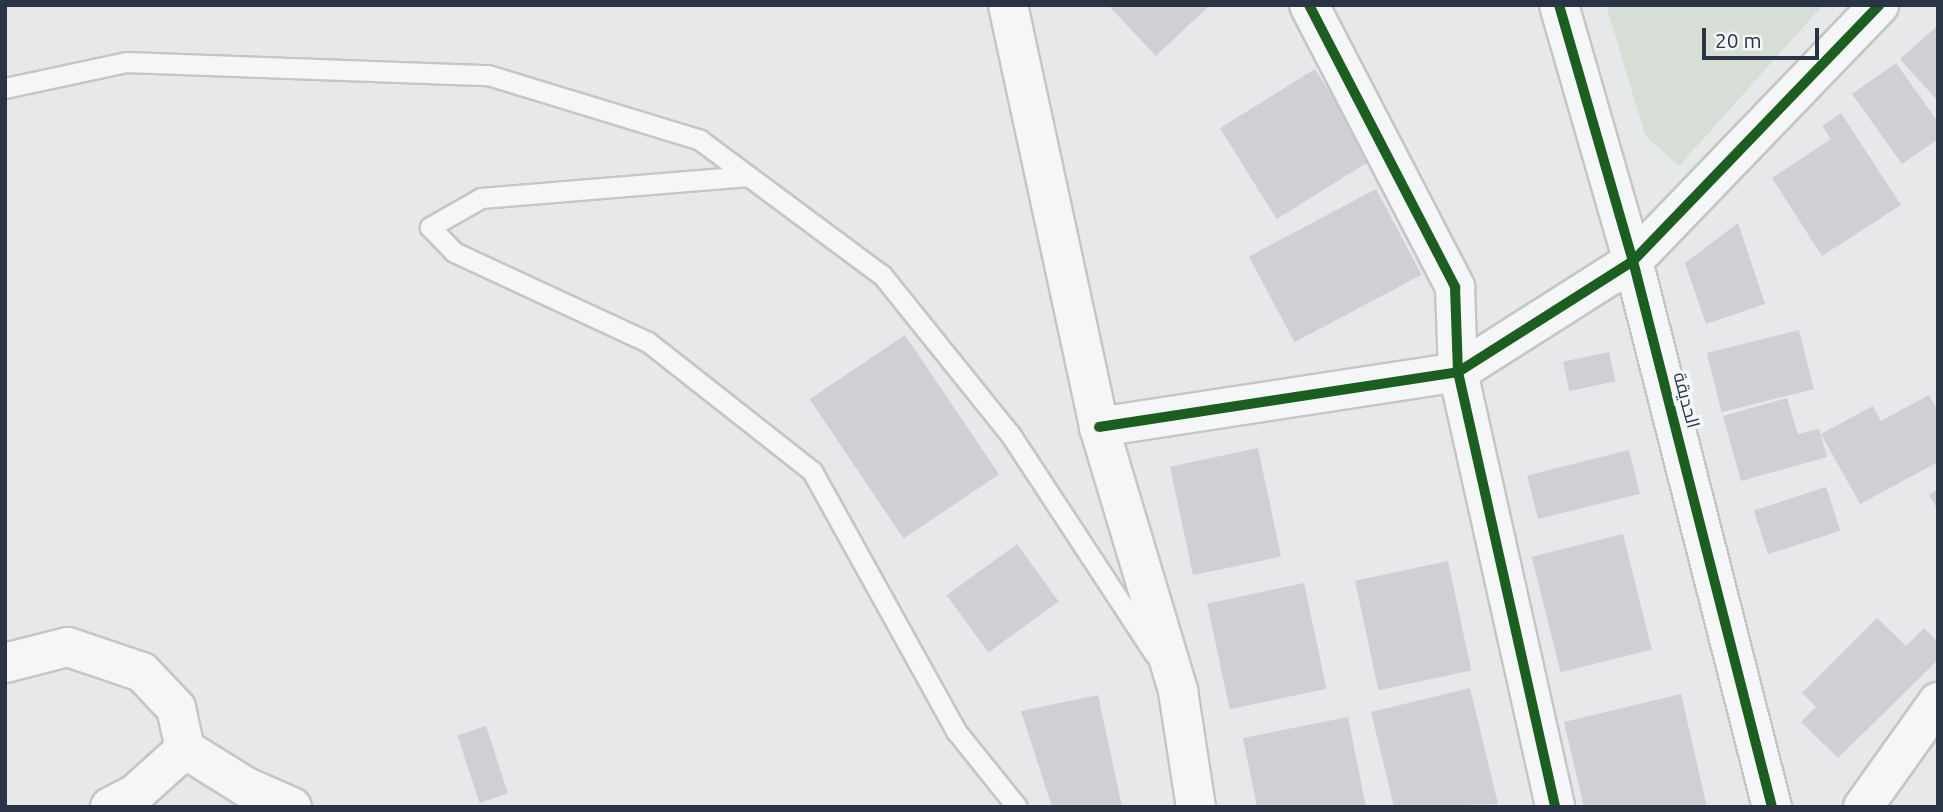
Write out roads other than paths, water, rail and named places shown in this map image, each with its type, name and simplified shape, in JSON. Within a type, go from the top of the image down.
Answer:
[{"type":"street","points":[[1008,5],[1099,427],[1178,691],[1196,807]]},
{"type":"street","points":[[1309,5],[1455,287],[1458,372],[1555,807]]},
{"type":"street","name":"الحديقة","points":[[1559,5],[1633,261],[1772,807]]},
{"type":"street","points":[[1099,427],[1458,372],[1633,261],[1879,5]]},
{"type":"street","points":[[5,663],[68,647],[142,672],[176,708],[185,749],[246,787],[292,807]]},
{"type":"street","points":[[1863,807],[1938,702]]},
{"type":"street","points":[[110,807],[134,795],[185,749]]},
{"type":"lane","points":[[5,88],[126,62],[488,75],[700,140],[882,275],[1010,434],[1178,691]]},
{"type":"lane","points":[[748,176],[481,198],[430,227],[454,252],[649,342],[812,471],[956,731],[1017,807]]}]
